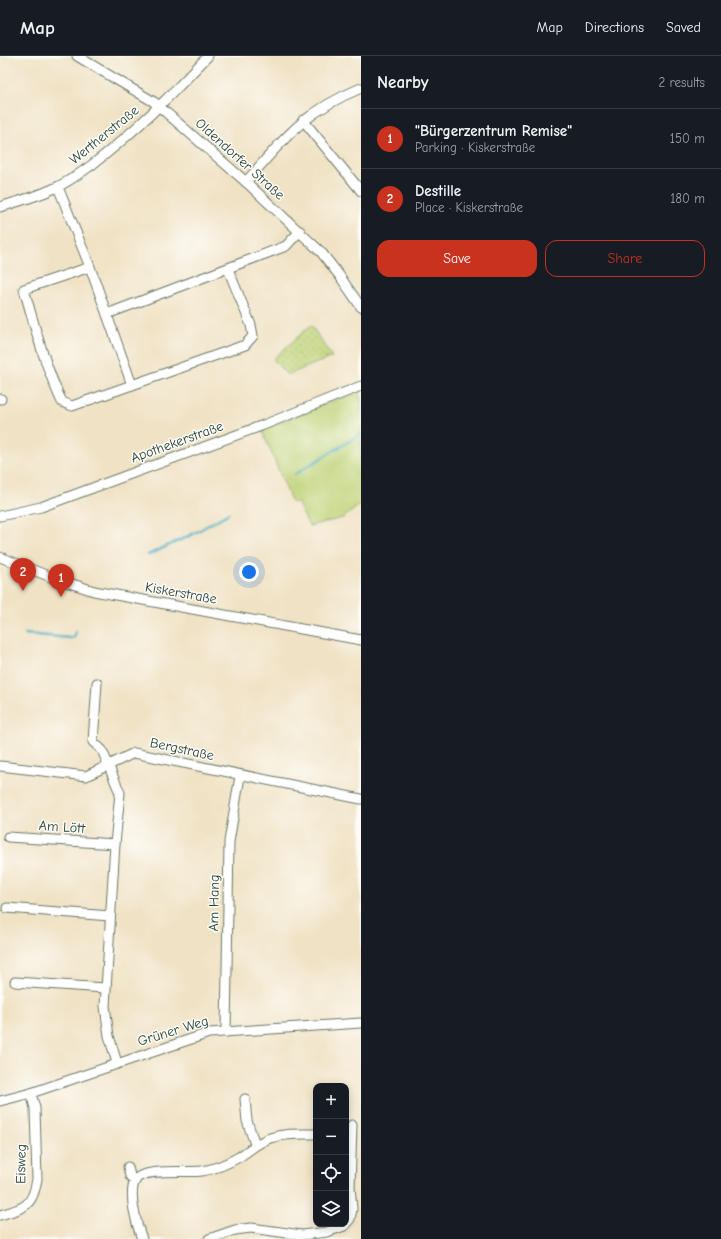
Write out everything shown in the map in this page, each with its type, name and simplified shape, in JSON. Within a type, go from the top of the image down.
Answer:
[{"type":"street","name":"Oldendorfer Straße","points":[[77,56],[160,107],[246,182],[300,231],[320,252],[340,275],[361,307]]},
{"type":"street","name":"Wertherstraße","points":[[0,207],[31,198],[58,187],[103,156],[160,107],[208,56]]},
{"type":"street","points":[[246,182],[287,135],[303,120],[339,98],[361,88]]},
{"type":"street","points":[[303,120],[361,191]]},
{"type":"street","points":[[58,187],[90,267],[132,385]]},
{"type":"street","points":[[107,314],[286,246],[300,231]]},
{"type":"street","points":[[90,267],[24,289],[43,356],[62,402],[72,406],[245,345],[253,336],[251,325],[228,269]]},
{"type":"street","name":"Apothekerstraße","points":[[0,516],[41,508],[261,426],[361,386]]},
{"type":"street","name":"Kiskerstraße","points":[[0,557],[51,577],[94,591],[361,640]]},
{"type":"street","points":[[97,683],[93,742],[102,750],[120,793],[105,988],[105,1006],[109,1036],[117,1063]]},
{"type":"street","name":"Bergstraße","points":[[0,766],[86,776],[134,753],[240,776],[361,799]]},
{"type":"street","name":"Am Hang","points":[[226,1032],[229,842],[240,776]]},
{"type":"street","name":"Am Lött","points":[[8,837],[115,844]]},
{"type":"street","points":[[6,908],[110,916]]},
{"type":"street","points":[[15,982],[105,988]]},
{"type":"street","name":"Grüner Weg","points":[[0,1101],[31,1093],[209,1033],[361,1022]]},
{"type":"street","name":"Eisweg","points":[[0,1215],[26,1206],[32,1200],[35,1190],[37,1178],[35,1108],[31,1093]]},
{"type":"street","points":[[245,1099],[247,1121],[255,1144]]},
{"type":"street","points":[[209,1239],[235,1230],[251,1228],[302,1235],[327,1232],[344,1226],[352,1215],[350,1187],[353,1125]]},
{"type":"street","points":[[142,1239],[134,1208],[133,1192],[135,1181],[144,1174],[190,1172],[212,1169],[240,1156],[255,1144],[282,1135],[313,1134]]},
{"type":"street","points":[[128,1167],[130,1176],[135,1181]]},
{"type":"green space","points":[[311,325],[332,357],[287,375],[273,359]]},
{"type":"green space","points":[[361,389],[361,504],[343,518],[309,526],[297,502],[292,503],[262,430]]},
{"type":"waterway","points":[[295,474],[361,434]]},
{"type":"waterway","points":[[148,555],[193,534],[229,513]]},
{"type":"waterway","points":[[25,634],[70,638],[74,637],[76,631]]},
{"type":"place","name":"Destille","points":[[23,591]]},
{"type":"place","name":"\"Bürgerzentrum Remise\"","points":[[61,597]]}]
